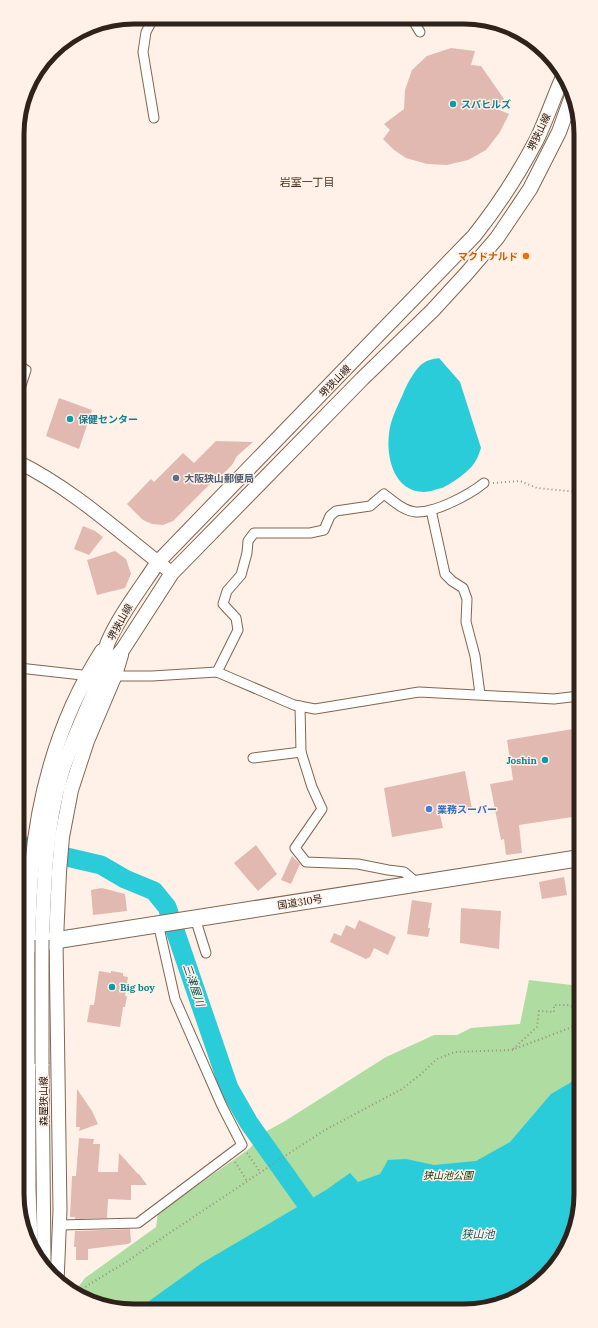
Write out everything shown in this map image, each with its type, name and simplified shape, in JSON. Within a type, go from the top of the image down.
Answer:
[{"type":"highway","name":"国道310号","points":[[36,943],[574,859]]},
{"type":"main road","name":"堺狭山線","points":[[36,943],[50,823],[61,775],[94,676],[108,643],[129,605],[158,562],[474,236],[495,209],[520,170],[536,140],[561,82]]},
{"type":"main road","name":"堺狭山線","points":[[94,676],[123,649],[172,573],[362,379],[433,310],[497,238],[530,189],[559,132],[569,104]]},
{"type":"main road","points":[[24,465],[65,489],[172,573]]},
{"type":"main road","points":[[27,1216],[29,1190],[25,1047],[36,943],[59,872],[62,837],[71,790],[87,741],[115,675],[123,649]]},
{"type":"main road","points":[[57,1273],[60,1225],[36,943],[28,868],[48,775],[65,722],[94,676]]},
{"type":"main road","name":"森屋狭山線","points":[[36,943],[42,1064],[44,1256]]},
{"type":"street","points":[[150,24],[146,32],[143,52],[154,118]]},
{"type":"street","points":[[415,24],[420,32]]},
{"type":"street","points":[[217,672],[238,630],[236,618],[223,604],[227,591],[241,575],[247,553],[248,541],[254,533],[310,533],[324,530],[330,516],[336,510],[370,506],[384,494],[400,506],[415,512],[431,510],[473,493],[484,483]]},
{"type":"street","points":[[431,510],[445,574],[452,581],[463,588],[467,599],[466,622],[475,656],[480,694]]},
{"type":"street","points":[[24,669],[94,676],[152,676],[217,672],[294,704],[315,709],[419,692],[554,699],[574,697]]},
{"type":"street","points":[[300,706],[301,752],[312,787],[322,809],[295,848],[306,862],[358,864],[404,872],[417,883]]},
{"type":"street","points":[[253,758],[301,752]]},
{"type":"street","points":[[195,918],[206,953]]},
{"type":"street","points":[[60,1225],[138,1223],[242,1145],[222,1106],[175,999],[160,923]]},
{"type":"path","points":[[484,483],[520,481],[537,488],[574,492]]},
{"type":"path","points":[[512,1050],[537,1027],[539,1011],[554,1012],[554,1005],[569,1005],[574,1008]]},
{"type":"path","points":[[83,1292],[85,1287],[126,1262],[264,1169],[325,1130],[402,1089],[437,1059],[455,1052],[512,1050],[574,1026]]},
{"type":"path","points":[[242,1145],[260,1172]]},
{"type":"path","points":[[230,1155],[247,1181]]},
{"type":"green space","name":"狭山池公園","points":[[529,980],[574,985],[574,1201],[572,1215],[563,1243],[547,1267],[537,1277],[513,1293],[492,1300],[464,1304],[127,1304],[99,1298],[85,1293],[74,1286],[79,1286],[85,1278],[156,1227],[158,1213],[249,1149],[265,1132],[386,1057],[434,1035],[457,1035],[471,1028],[520,1024]]},
{"type":"water","points":[[439,358],[460,382],[481,448],[473,466],[460,477],[442,488],[424,492],[405,486],[394,472],[389,453],[389,434],[394,414],[406,387],[419,366],[430,360]]},
{"type":"water","name":"狭山池","points":[[574,1081],[574,1201],[572,1215],[563,1243],[547,1267],[537,1277],[513,1293],[492,1300],[464,1304],[145,1304],[202,1263],[326,1190],[350,1173],[358,1182],[380,1174],[388,1160],[406,1159],[434,1165],[476,1161],[510,1142],[551,1094]]},
{"type":"building","name":"スパヒルズ","points":[[451,48],[475,51],[471,65],[481,66],[504,99],[497,109],[509,114],[500,132],[486,150],[468,160],[447,165],[427,164],[406,158],[394,150],[383,139],[390,130],[384,124],[404,109],[405,90],[412,70],[427,56]]},
{"type":"building","name":"保健センター","points":[[59,398],[92,410],[79,449],[46,436]]},
{"type":"building","points":[[216,441],[253,442],[237,456],[232,465],[214,483],[213,481],[173,521],[163,525],[152,524],[143,520],[127,504],[151,479],[154,482],[183,453],[194,463]]},
{"type":"building","points":[[83,526],[95,531],[103,537],[89,555],[74,549]]},
{"type":"building","points":[[115,551],[126,559],[131,574],[125,588],[97,595],[87,560]]},
{"type":"building","name":"Joshin","points":[[574,729],[574,817],[519,825],[522,853],[506,855],[504,839],[501,840],[490,784],[513,780],[507,740]]},
{"type":"building","points":[[465,771],[472,809],[440,815],[443,828],[392,837],[384,788]]},
{"type":"building","points":[[256,845],[277,874],[258,891],[234,863]]},
{"type":"building","points":[[292,856],[300,864],[291,884],[281,880]]},
{"type":"building","points":[[564,877],[567,895],[542,899],[539,882]]},
{"type":"building","points":[[102,888],[125,894],[127,911],[93,915],[91,890]]},
{"type":"building","points":[[412,900],[432,903],[428,937],[407,934]]},
{"type":"building","points":[[461,908],[501,911],[499,949],[460,943]]},
{"type":"building","points":[[359,920],[396,937],[388,955],[374,948],[370,957],[366,959],[330,942],[334,933],[341,936],[346,925],[355,929]]},
{"type":"building","points":[[99,971],[123,973],[123,976],[128,977],[125,996],[127,996],[125,1007],[123,1007],[120,1027],[87,1022],[90,1005],[94,1005]]},
{"type":"building","points":[[77,1089],[92,1111],[98,1124],[79,1131],[80,1127],[76,1127]]},
{"type":"building","points":[[79,1138],[94,1139],[93,1144],[100,1144],[98,1172],[118,1172],[119,1153],[139,1174],[147,1185],[131,1185],[131,1200],[108,1199],[107,1218],[75,1219],[75,1217],[70,1217],[72,1176],[76,1176]]},
{"type":"building","points":[[130,1229],[131,1242],[128,1244],[88,1249],[88,1260],[76,1260],[76,1247],[74,1247],[75,1231]]},
{"type":"waterway","name":"三津屋川","points":[[24,846],[101,865],[125,879],[154,891],[167,907],[229,1088],[249,1123],[305,1202]]},
{"type":"place","name":"スパヒルズ","points":[[453,104]]},
{"type":"place","name":"マクドナルド","points":[[526,256]]},
{"type":"place","name":"保健センター","points":[[70,419]]},
{"type":"place","name":"大阪狭山郵便局","points":[[176,478]]},
{"type":"place","name":"Joshin","points":[[545,760]]},
{"type":"place","name":"業務スーパー","points":[[429,809]]},
{"type":"place","name":"Big boy","points":[[112,987]]},
{"type":"district","name":"岩室一丁目","points":[[307,182]]}]
